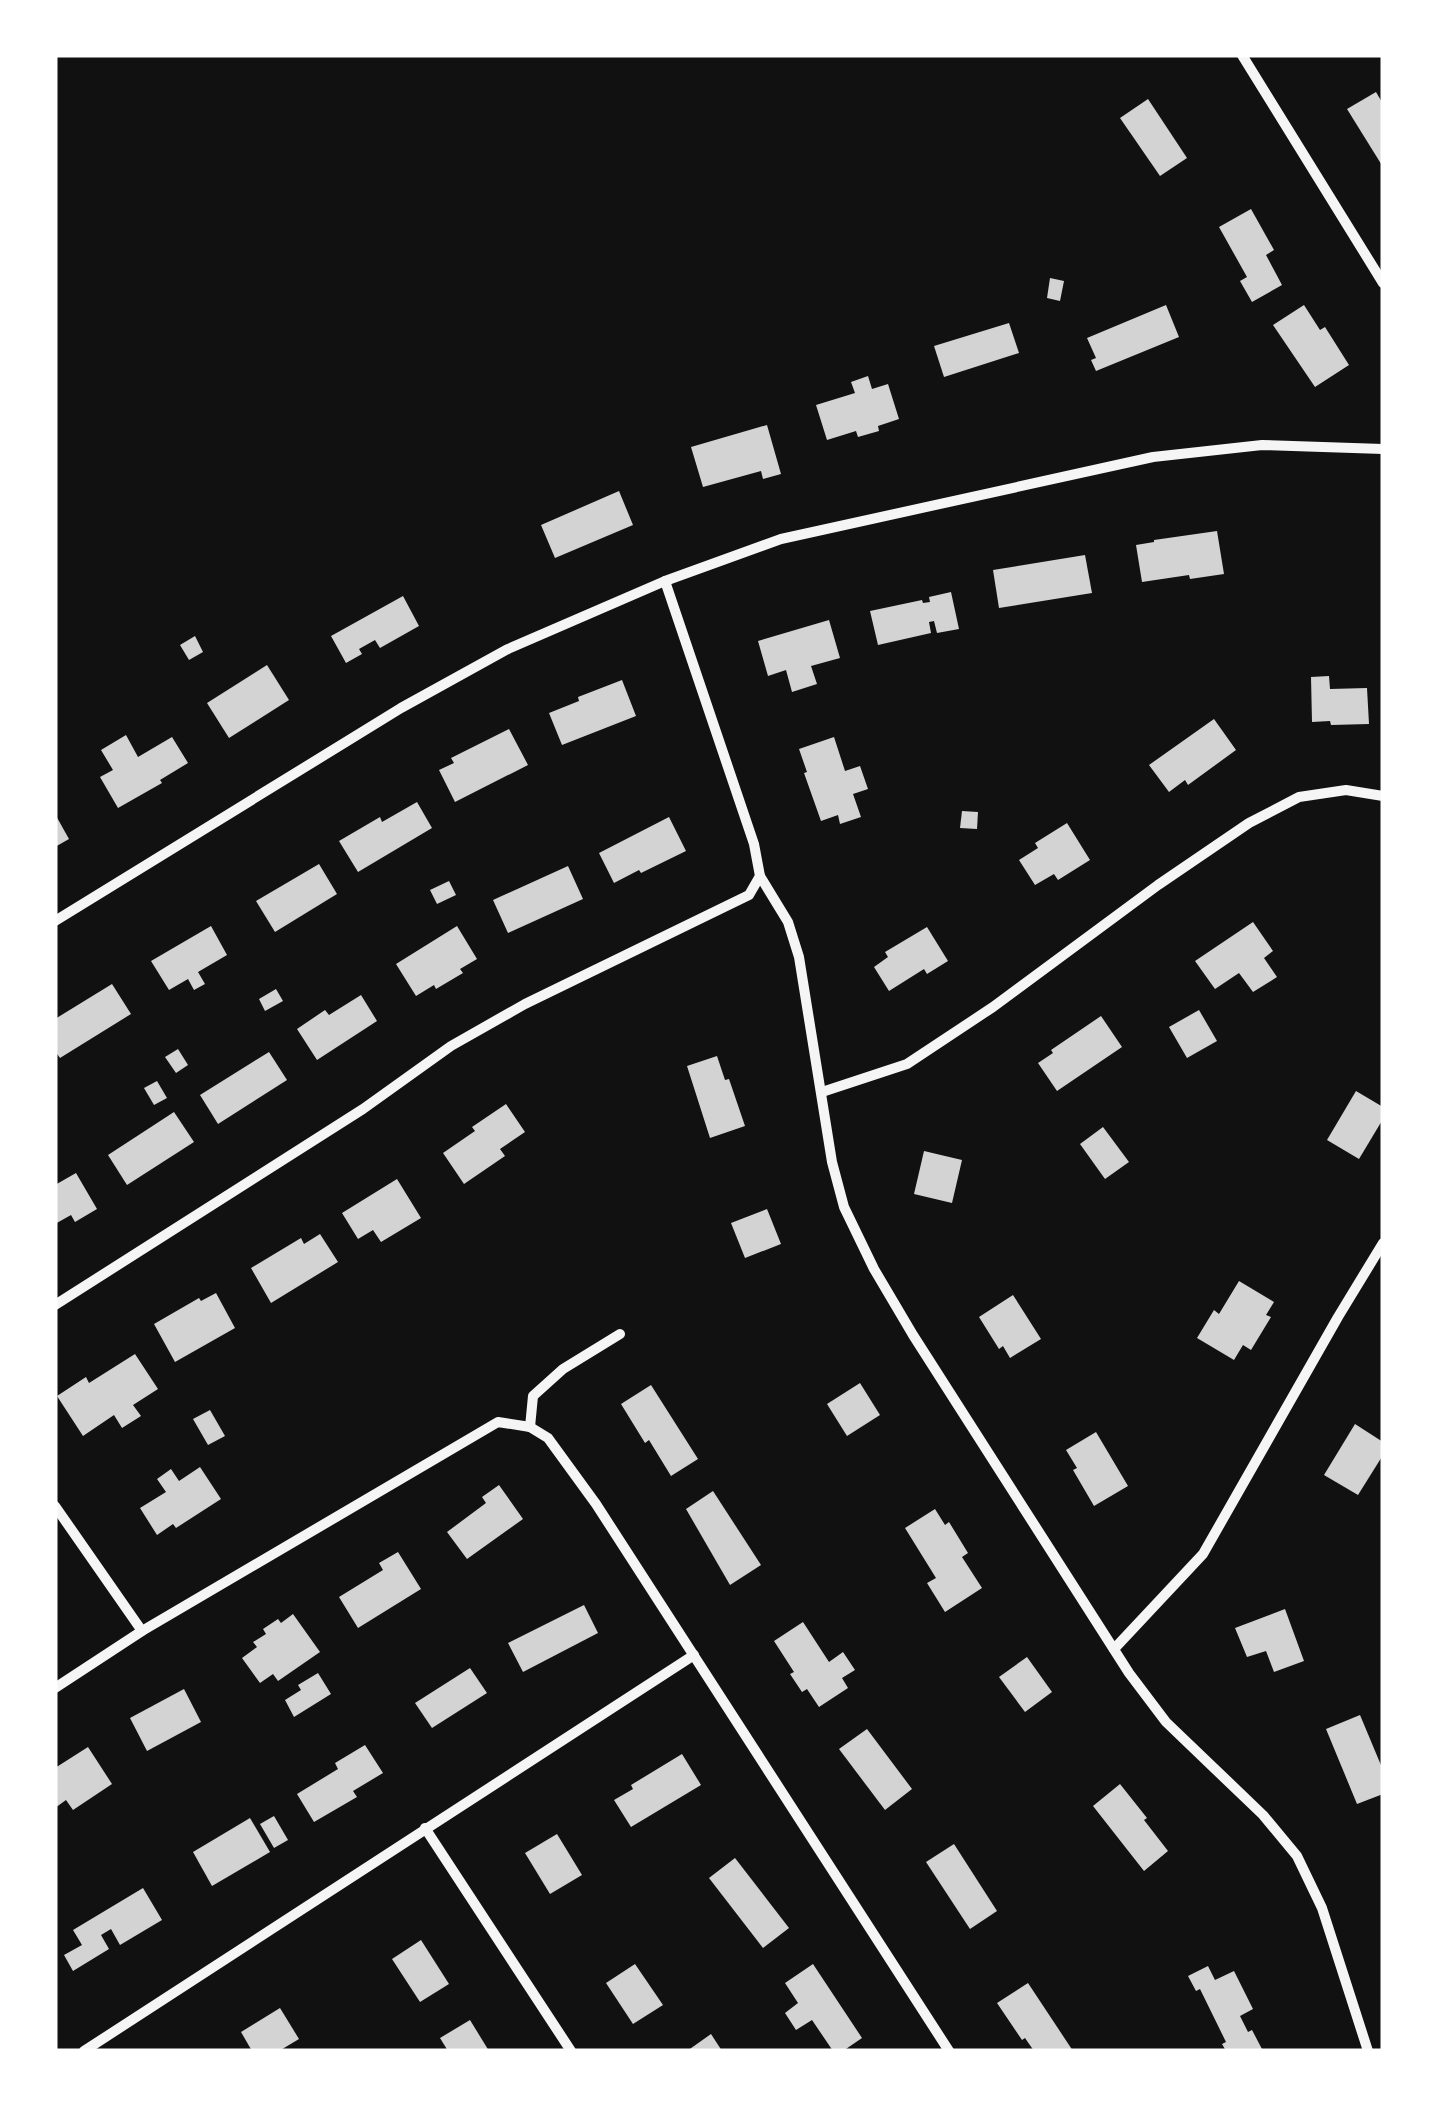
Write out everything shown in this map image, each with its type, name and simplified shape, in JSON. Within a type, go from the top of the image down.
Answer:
[{"type":"street","points":[[1242,55],[1383,283]]},
{"type":"street","points":[[55,922],[401,708],[508,648],[665,581],[781,539],[1153,457],[1262,444],[1383,449]]},
{"type":"street","points":[[665,581],[754,844],[760,876],[788,922],[799,956],[832,1162],[844,1206],[874,1269],[1001,1476],[1166,1722],[1263,1814],[1297,1856],[1322,1908],[1368,2051]]},
{"type":"street","points":[[822,1092],[906,1064],[1249,823],[1300,798],[1346,790],[1383,796]]},
{"type":"street","points":[[55,1304],[363,1109],[451,1046],[525,1004],[748,895],[760,876]]},
{"type":"street","points":[[1114,1649],[1203,1554],[1383,1243]]},
{"type":"street","points":[[530,1428],[533,1396],[564,1369],[620,1334]]},
{"type":"street","points":[[55,1688],[142,1632],[498,1422],[530,1428],[548,1438],[596,1504],[949,2051]]},
{"type":"street","points":[[55,1506],[142,1632]]},
{"type":"street","points":[[84,2051],[694,1655]]},
{"type":"street","points":[[425,1828],[571,2051]]},
{"type":"building","points":[[1376,92],[1383,104],[1383,167],[1347,109]]},
{"type":"building","points":[[1148,99],[1187,158],[1160,176],[1120,118]]},
{"type":"building","points":[[1251,209],[1274,250],[1266,255],[1282,285],[1252,302],[1240,281],[1247,277],[1219,227]]},
{"type":"building","points":[[1050,278],[1064,281],[1060,301],[1047,298]]},
{"type":"building","points":[[1166,305],[1179,337],[1096,371],[1091,360],[1096,358],[1087,338]]},
{"type":"building","points":[[1304,305],[1320,330],[1325,327],[1349,365],[1315,387],[1273,325]]},
{"type":"building","points":[[1009,323],[1019,353],[944,377],[934,346]]},
{"type":"building","points":[[868,376],[872,389],[888,384],[899,419],[878,426],[879,431],[858,437],[856,431],[827,440],[816,405],[855,393],[851,382]]},
{"type":"building","points":[[767,425],[781,474],[763,479],[761,471],[703,487],[691,447]]},
{"type":"building","points":[[619,491],[633,525],[555,558],[541,525]]},
{"type":"building","points":[[1217,531],[1224,574],[1142,582],[1136,545]]},
{"type":"building","points":[[1085,555],[1092,593],[999,608],[993,570]]},
{"type":"building","points":[[951,592],[959,629],[937,633],[934,621],[929,622],[931,633],[878,645],[870,611],[922,600],[930,602],[929,597]]},
{"type":"building","points":[[403,596],[419,626],[380,648],[375,640],[346,663],[331,636]]},
{"type":"building","points":[[829,620],[840,658],[811,666],[817,684],[792,692],[786,670],[768,676],[758,641]]},
{"type":"building","points":[[195,636],[203,652],[189,660],[180,645]]},
{"type":"building","points":[[267,665],[289,700],[229,738],[207,703]]},
{"type":"building","points":[[1329,676],[1330,689],[1367,688],[1369,724],[1312,722],[1311,677]]},
{"type":"building","points":[[622,680],[636,716],[562,745],[549,713]]},
{"type":"building","points":[[1214,719],[1236,750],[1188,785],[1185,780],[1169,792],[1149,765]]},
{"type":"building","points":[[509,729],[528,765],[455,802],[439,770],[454,763],[451,758]]},
{"type":"building","points":[[126,735],[138,757],[172,737],[188,763],[118,808],[100,777],[113,770],[101,750]]},
{"type":"building","points":[[834,737],[845,771],[860,766],[868,789],[853,794],[861,817],[840,824],[838,815],[821,821],[799,749]]},
{"type":"building","points":[[417,802],[432,828],[358,872],[339,841],[380,817],[382,822]]},
{"type":"building","points":[[962,811],[978,812],[977,829],[960,828]]},
{"type":"building","points":[[55,814],[69,839],[55,847]]},
{"type":"building","points":[[669,817],[686,851],[614,883],[599,853]]},
{"type":"building","points":[[1067,823],[1090,860],[1058,880],[1054,874],[1035,885],[1019,860],[1038,848],[1035,843]]},
{"type":"building","points":[[319,864],[337,894],[275,932],[256,901]]},
{"type":"building","points":[[568,866],[583,899],[508,933],[493,900]]},
{"type":"building","points":[[449,881],[456,895],[437,904],[430,890]]},
{"type":"building","points":[[1253,922],[1273,951],[1264,958],[1277,977],[1253,992],[1239,973],[1215,989],[1195,961]]},
{"type":"building","points":[[211,926],[227,955],[198,972],[205,984],[194,990],[188,979],[169,990],[151,961]]},
{"type":"building","points":[[457,926],[477,959],[460,969],[463,973],[416,996],[396,964]]},
{"type":"building","points":[[927,927],[948,961],[927,974],[924,969],[889,991],[874,967],[888,957],[885,952]]},
{"type":"building","points":[[112,984],[131,1014],[60,1058],[55,1051],[55,1019]]},
{"type":"building","points":[[276,989],[283,1001],[265,1011],[259,999]]},
{"type":"building","points":[[361,995],[377,1021],[317,1060],[297,1029],[325,1010],[329,1015]]},
{"type":"building","points":[[1199,1010],[1217,1041],[1187,1058],[1169,1027]]},
{"type":"building","points":[[1101,1016],[1122,1047],[1057,1091],[1038,1063]]},
{"type":"building","points":[[178,1049],[188,1065],[176,1073],[165,1057]]},
{"type":"building","points":[[269,1052],[287,1080],[218,1124],[200,1095]]},
{"type":"building","points":[[717,1056],[745,1126],[710,1138],[687,1066]]},
{"type":"building","points":[[157,1081],[167,1098],[154,1105],[144,1088]]},
{"type":"building","points":[[1356,1091],[1383,1107],[1383,1119],[1359,1159],[1327,1140]]},
{"type":"building","points":[[506,1104],[525,1132],[500,1149],[505,1156],[464,1184],[443,1153]]},
{"type":"building","points":[[174,1112],[194,1142],[127,1185],[108,1155]]},
{"type":"building","points":[[1103,1127],[1129,1162],[1105,1179],[1080,1144]]},
{"type":"building","points":[[924,1151],[962,1160],[952,1203],[914,1194]]},
{"type":"building","points":[[76,1173],[97,1209],[75,1222],[71,1215],[55,1224],[55,1185]]},
{"type":"building","points":[[397,1179],[421,1218],[381,1242],[373,1230],[358,1239],[342,1213]]},
{"type":"building","points":[[767,1209],[781,1244],[745,1258],[731,1223]]},
{"type":"building","points":[[320,1234],[338,1262],[271,1303],[251,1268],[301,1238],[304,1244]]},
{"type":"building","points":[[1239,1281],[1274,1302],[1266,1315],[1271,1317],[1251,1350],[1243,1345],[1234,1360],[1197,1338],[1214,1310],[1219,1314]]},
{"type":"building","points":[[216,1293],[235,1328],[175,1362],[154,1324],[199,1298],[201,1301]]},
{"type":"building","points":[[1013,1295],[1041,1339],[1010,1358],[1003,1346],[999,1349],[979,1317]]},
{"type":"building","points":[[135,1354],[158,1389],[133,1405],[141,1416],[122,1428],[114,1415],[83,1436],[57,1396],[86,1377],[89,1383]]},
{"type":"building","points":[[860,1383],[880,1415],[847,1436],[827,1404]]},
{"type":"building","points":[[651,1385],[698,1459],[671,1476],[621,1404]]},
{"type":"building","points":[[210,1410],[225,1436],[208,1445],[193,1419]]},
{"type":"building","points":[[1355,1424],[1383,1442],[1383,1455],[1358,1495],[1324,1475]]},
{"type":"building","points":[[1096,1432],[1128,1486],[1094,1506],[1066,1450]]},
{"type":"building","points":[[200,1467],[221,1499],[176,1528],[173,1524],[157,1535],[140,1508],[166,1492],[157,1479],[171,1469],[179,1481]]},
{"type":"building","points":[[499,1485],[523,1519],[467,1559],[447,1532],[486,1503],[482,1497]]},
{"type":"building","points":[[713,1491],[761,1565],[730,1585],[686,1509]]},
{"type":"building","points":[[935,1509],[945,1525],[949,1522],[968,1553],[962,1557],[982,1588],[945,1612],[927,1583],[936,1578],[905,1528]]},
{"type":"building","points":[[398,1552],[421,1589],[358,1628],[339,1597],[383,1570],[379,1563]]},
{"type":"building","points":[[584,1605],[598,1633],[523,1672],[508,1643]]},
{"type":"building","points":[[1285,1609],[1304,1661],[1274,1672],[1266,1651],[1247,1657],[1235,1628]]},
{"type":"building","points":[[293,1614],[320,1652],[278,1681],[273,1674],[260,1683],[242,1658],[257,1647],[253,1642],[266,1634],[263,1629]]},
{"type":"building","points":[[803,1622],[829,1662],[843,1652],[855,1670],[842,1678],[848,1688],[819,1707],[807,1689],[802,1692],[774,1641]]},
{"type":"building","points":[[1027,1657],[1052,1692],[1025,1712],[999,1677]]},
{"type":"building","points":[[470,1668],[487,1693],[432,1728],[415,1703]]},
{"type":"building","points":[[318,1673],[331,1694],[294,1717],[285,1700],[301,1690],[298,1685]]},
{"type":"building","points":[[184,1689],[201,1722],[147,1751],[130,1718]]},
{"type":"building","points":[[1360,1715],[1383,1770],[1383,1794],[1357,1804],[1326,1729]]},
{"type":"building","points":[[867,1729],[912,1789],[885,1810],[839,1749]]},
{"type":"building","points":[[365,1745],[383,1773],[353,1791],[357,1797],[314,1822],[297,1794],[338,1769],[335,1763]]},
{"type":"building","points":[[88,1747],[112,1784],[73,1810],[66,1800],[55,1808],[55,1768]]},
{"type":"building","points":[[682,1754],[701,1785],[631,1827],[614,1800]]},
{"type":"building","points":[[1120,1784],[1168,1851],[1144,1871],[1093,1806]]},
{"type":"building","points":[[274,1816],[288,1840],[274,1848],[260,1824]]},
{"type":"building","points":[[250,1818],[270,1852],[212,1886],[193,1852]]},
{"type":"building","points":[[557,1834],[582,1875],[550,1894],[525,1853]]},
{"type":"building","points":[[954,1844],[997,1911],[970,1929],[926,1862]]},
{"type":"building","points":[[735,1858],[789,1928],[763,1948],[709,1878]]},
{"type":"building","points":[[143,1888],[162,1920],[120,1945],[111,1929],[101,1935],[109,1949],[73,1971],[64,1955],[82,1945],[73,1930]]},
{"type":"building","points":[[421,1940],[449,1984],[420,2002],[392,1959]]},
{"type":"building","points":[[635,1964],[663,2005],[633,2024],[606,1983]]},
{"type":"building","points":[[813,1964],[862,2038],[843,2051],[833,2051],[812,2020],[796,2030],[785,2013],[798,2003],[785,1983]]},
{"type":"building","points":[[1208,1966],[1215,1980],[1234,1971],[1253,2009],[1240,2016],[1263,2051],[1226,2051],[1222,2044],[1226,2042],[1200,1989],[1196,1991],[1188,1976]]},
{"type":"building","points":[[1028,1983],[1073,2051],[1034,2051],[997,2003]]},
{"type":"building","points":[[280,2008],[299,2039],[279,2051],[252,2051],[241,2032]]},
{"type":"building","points":[[470,2020],[489,2051],[448,2051],[440,2038]]},
{"type":"building","points":[[711,2034],[722,2051],[687,2051]]}]
